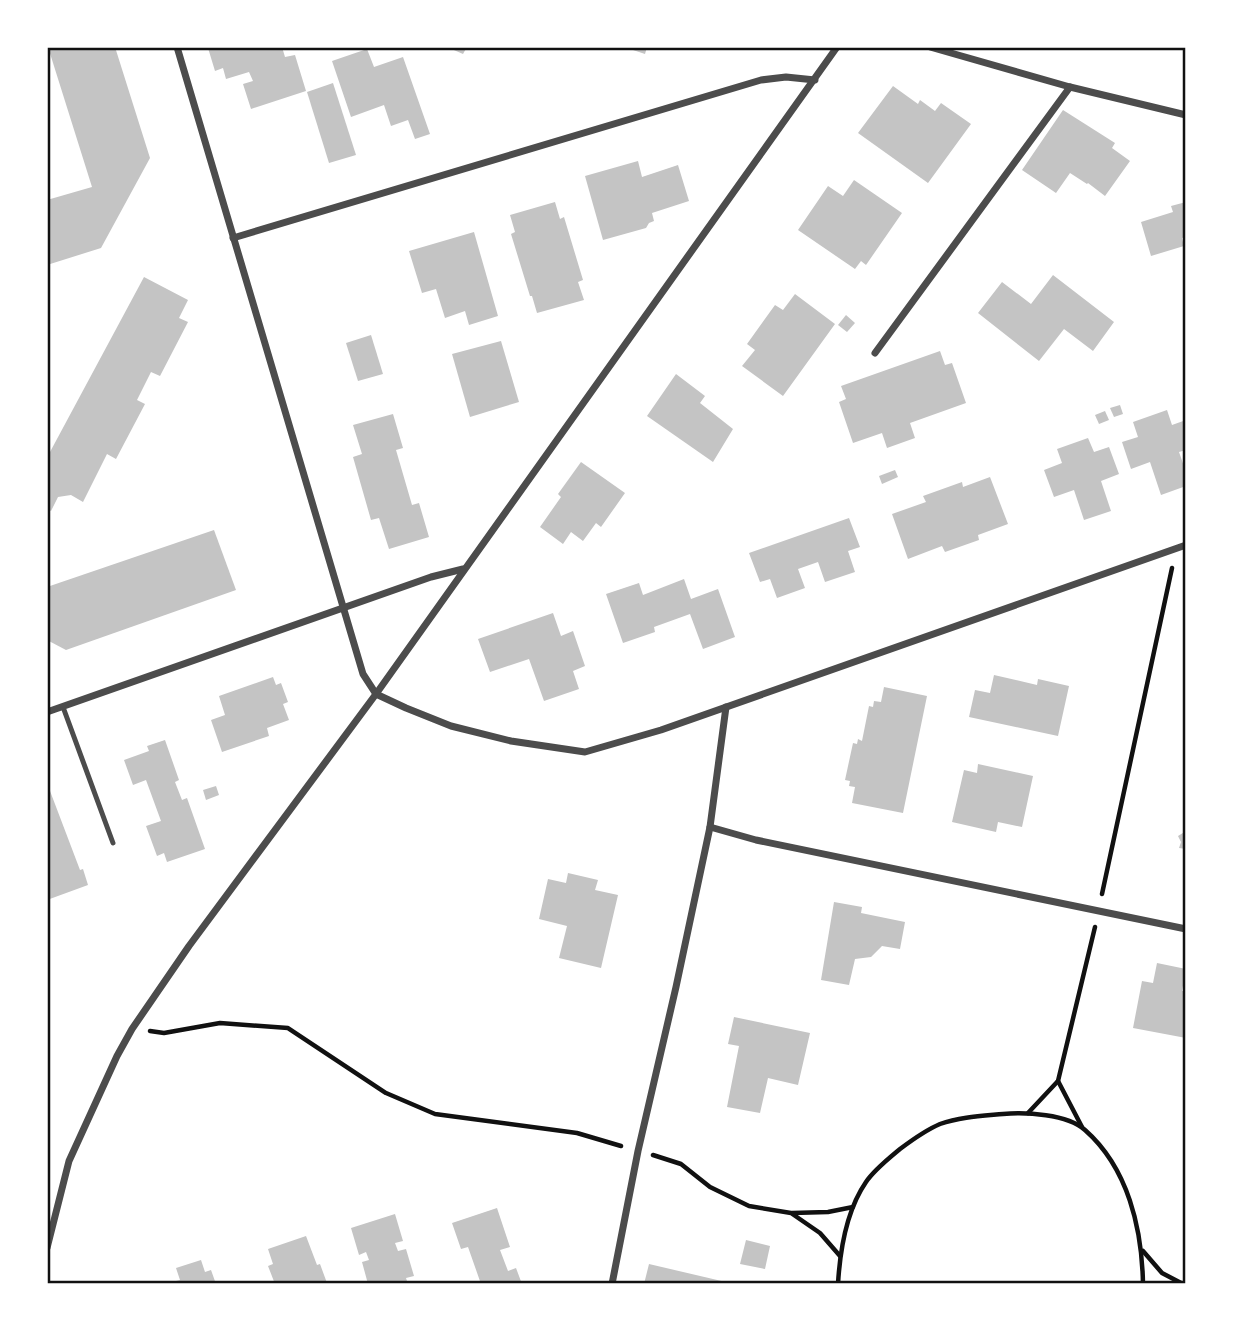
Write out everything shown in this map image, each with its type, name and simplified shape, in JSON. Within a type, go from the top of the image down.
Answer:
[{"type":"street","points":[[177,47],[363,674],[376,694],[451,726],[510,741],[585,752],[661,730],[1186,545]]},
{"type":"street","points":[[47,1248],[69,1161],[132,1029],[189,946],[376,694],[837,47]]},
{"type":"street","points":[[930,47],[1070,87],[1186,116]]},
{"type":"street","points":[[233,238],[761,80],[786,77],[815,80]]},
{"type":"street","points":[[876,352],[1070,87]]},
{"type":"street","points":[[47,712],[431,578],[464,569]]},
{"type":"street","points":[[612,1284],[638,1150],[710,827],[726,707]]},
{"type":"street","points":[[710,827],[756,840],[1186,929]]},
{"type":"lane","points":[[63,707],[113,844]]},
{"type":"path","points":[[1028,1113],[1058,1081],[1099,909],[1176,549]]},
{"type":"path","points":[[132,1029],[164,1033],[220,1023],[288,1028],[386,1093],[435,1114],[577,1133],[638,1150],[681,1164],[710,1187],[749,1206],[791,1213],[828,1212],[853,1207]]},
{"type":"path","points":[[1058,1081],[1083,1128],[1119,1171],[1139,1233],[1143,1284]]},
{"type":"path","points":[[838,1284],[840,1256],[853,1207],[866,1182],[888,1159],[913,1139],[931,1129],[963,1118],[1028,1113],[1054,1117],[1083,1128]]},
{"type":"path","points":[[791,1213],[820,1233],[840,1256]]},
{"type":"path","points":[[1142,1250],[1162,1273],[1183,1284]]},
{"type":"building","points":[[48,47],[115,47],[150,158],[101,248],[47,265],[47,200],[92,187]]},
{"type":"building","points":[[282,47],[285,57],[295,55],[306,91],[251,109],[243,84],[253,81],[249,72],[226,79],[223,68],[215,71],[208,48]]},
{"type":"building","points":[[447,47],[467,47],[463,54]]},
{"type":"building","points":[[624,47],[647,47],[645,54]]},
{"type":"building","points":[[367,49],[374,67],[403,57],[430,134],[415,139],[408,120],[391,126],[384,105],[351,117],[332,61]]},
{"type":"building","points":[[333,83],[356,155],[329,163],[307,92]]},
{"type":"building","points":[[893,86],[918,104],[920,100],[935,111],[941,103],[971,124],[928,183],[858,133]]},
{"type":"building","points":[[1063,110],[1115,143],[1112,148],[1130,161],[1105,196],[1070,173],[1056,193],[1022,170]]},
{"type":"building","points":[[638,161],[642,177],[678,165],[689,201],[652,213],[654,221],[646,228],[603,240],[585,176]]},
{"type":"building","points":[[854,180],[902,213],[866,265],[861,261],[855,269],[798,230],[828,186],[843,196]]},
{"type":"building","points":[[555,202],[560,219],[564,217],[583,280],[578,282],[584,300],[537,313],[511,234],[515,232],[510,215]]},
{"type":"building","points":[[1186,202],[1186,237],[1182,238],[1184,246],[1151,256],[1141,222],[1173,212],[1171,206]]},
{"type":"building","points":[[474,232],[498,316],[469,325],[465,311],[445,318],[436,289],[422,293],[409,251]]},
{"type":"building","points":[[1053,275],[1114,322],[1093,351],[1064,329],[1039,361],[978,313],[1002,282],[1031,304]]},
{"type":"building","points":[[144,277],[188,300],[179,318],[188,322],[160,376],[151,372],[137,400],[145,404],[116,459],[107,454],[83,502],[71,495],[58,497],[51,511],[47,509],[47,451],[50,452]]},
{"type":"building","points":[[795,294],[835,324],[783,396],[742,366],[755,350],[747,344],[775,305],[783,310]]},
{"type":"building","points":[[846,315],[855,323],[847,332],[838,325]]},
{"type":"building","points":[[371,335],[383,374],[358,381],[346,343]]},
{"type":"building","points":[[501,341],[519,402],[470,417],[452,354]]},
{"type":"building","points":[[940,351],[945,365],[952,363],[966,403],[910,423],[915,438],[887,448],[882,433],[853,443],[839,402],[846,399],[841,386]]},
{"type":"building","points":[[676,374],[705,396],[700,403],[733,429],[713,462],[647,416]]},
{"type":"building","points":[[1120,405],[1123,414],[1114,417],[1110,408]]},
{"type":"building","points":[[1167,410],[1172,425],[1186,420],[1186,450],[1179,452],[1186,472],[1186,486],[1161,495],[1150,462],[1131,469],[1122,442],[1138,437],[1133,422]]},
{"type":"building","points":[[1105,411],[1109,420],[1099,424],[1095,415]]},
{"type":"building","points":[[393,414],[403,448],[396,450],[412,505],[419,503],[429,537],[389,549],[379,518],[371,520],[353,457],[362,454],[353,425]]},
{"type":"building","points":[[1088,438],[1094,452],[1109,447],[1119,474],[1101,481],[1111,511],[1084,520],[1074,490],[1054,497],[1044,470],[1062,463],[1057,449]]},
{"type":"building","points":[[581,462],[625,493],[601,527],[596,523],[583,541],[571,532],[563,544],[540,527],[561,497],[558,494]]},
{"type":"building","points":[[895,470],[898,477],[882,484],[879,476]]},
{"type":"building","points":[[990,477],[1008,524],[978,535],[979,540],[945,552],[942,546],[908,559],[892,514],[926,502],[923,496],[962,482],[963,487]]},
{"type":"building","points":[[849,518],[860,547],[848,551],[855,572],[825,582],[818,562],[798,569],[805,588],[777,598],[770,579],[760,582],[749,553]]},
{"type":"building","points":[[214,530],[236,590],[66,650],[47,640],[47,587]]},
{"type":"building","points":[[684,579],[691,599],[718,589],[735,637],[703,649],[690,614],[654,627],[655,632],[623,643],[606,594],[639,583],[643,595]]},
{"type":"building","points":[[553,613],[561,636],[573,631],[585,666],[573,671],[579,689],[544,701],[529,659],[490,672],[478,639]]},
{"type":"building","points":[[994,675],[1037,685],[1038,679],[1069,686],[1058,736],[969,717],[975,690],[990,693]]},
{"type":"building","points":[[273,677],[276,685],[281,683],[288,702],[283,704],[289,720],[267,728],[269,736],[222,752],[211,720],[225,715],[219,696]]},
{"type":"building","points":[[884,687],[927,696],[903,813],[852,803],[855,787],[849,786],[850,781],[845,780],[853,743],[857,744],[858,739],[862,741],[869,706],[873,707],[874,701],[881,702]]},
{"type":"building","points":[[165,740],[179,780],[175,782],[182,800],[187,798],[205,849],[167,862],[164,853],[157,856],[146,826],[161,821],[146,780],[133,785],[124,760],[149,751],[147,746]]},
{"type":"building","points":[[978,764],[1033,776],[1022,827],[998,822],[996,832],[952,822],[964,770],[977,773]]},
{"type":"building","points":[[47,783],[88,885],[47,900]]},
{"type":"building","points":[[216,786],[219,795],[206,800],[203,790]]},
{"type":"building","points":[[1186,831],[1186,849],[1179,848],[1181,842],[1178,836]]},
{"type":"building","points":[[568,873],[598,880],[595,890],[618,895],[601,968],[559,958],[567,926],[539,919],[548,879],[566,883]]},
{"type":"building","points":[[834,902],[862,907],[861,913],[905,922],[900,949],[882,946],[871,957],[855,959],[849,985],[821,980]]},
{"type":"building","points":[[1157,963],[1186,969],[1182,991],[1186,991],[1186,1038],[1133,1028],[1142,981],[1153,983]]},
{"type":"building","points":[[734,1017],[810,1033],[798,1085],[768,1078],[760,1113],[727,1107],[739,1046],[728,1044]]},
{"type":"building","points":[[497,1208],[510,1247],[500,1250],[508,1271],[516,1268],[522,1284],[481,1284],[468,1247],[461,1249],[452,1223]]},
{"type":"building","points":[[395,1214],[403,1241],[395,1243],[398,1251],[406,1249],[414,1276],[406,1278],[408,1284],[368,1284],[362,1262],[369,1260],[366,1252],[359,1255],[351,1228]]},
{"type":"building","points":[[306,1236],[327,1283],[275,1284],[268,1266],[273,1264],[268,1249]]},
{"type":"building","points":[[746,1240],[770,1246],[765,1269],[740,1264]]},
{"type":"building","points":[[201,1260],[205,1272],[211,1270],[216,1284],[177,1284],[176,1281],[180,1280],[176,1268]]},
{"type":"building","points":[[649,1264],[730,1283],[730,1284],[644,1284]]}]
